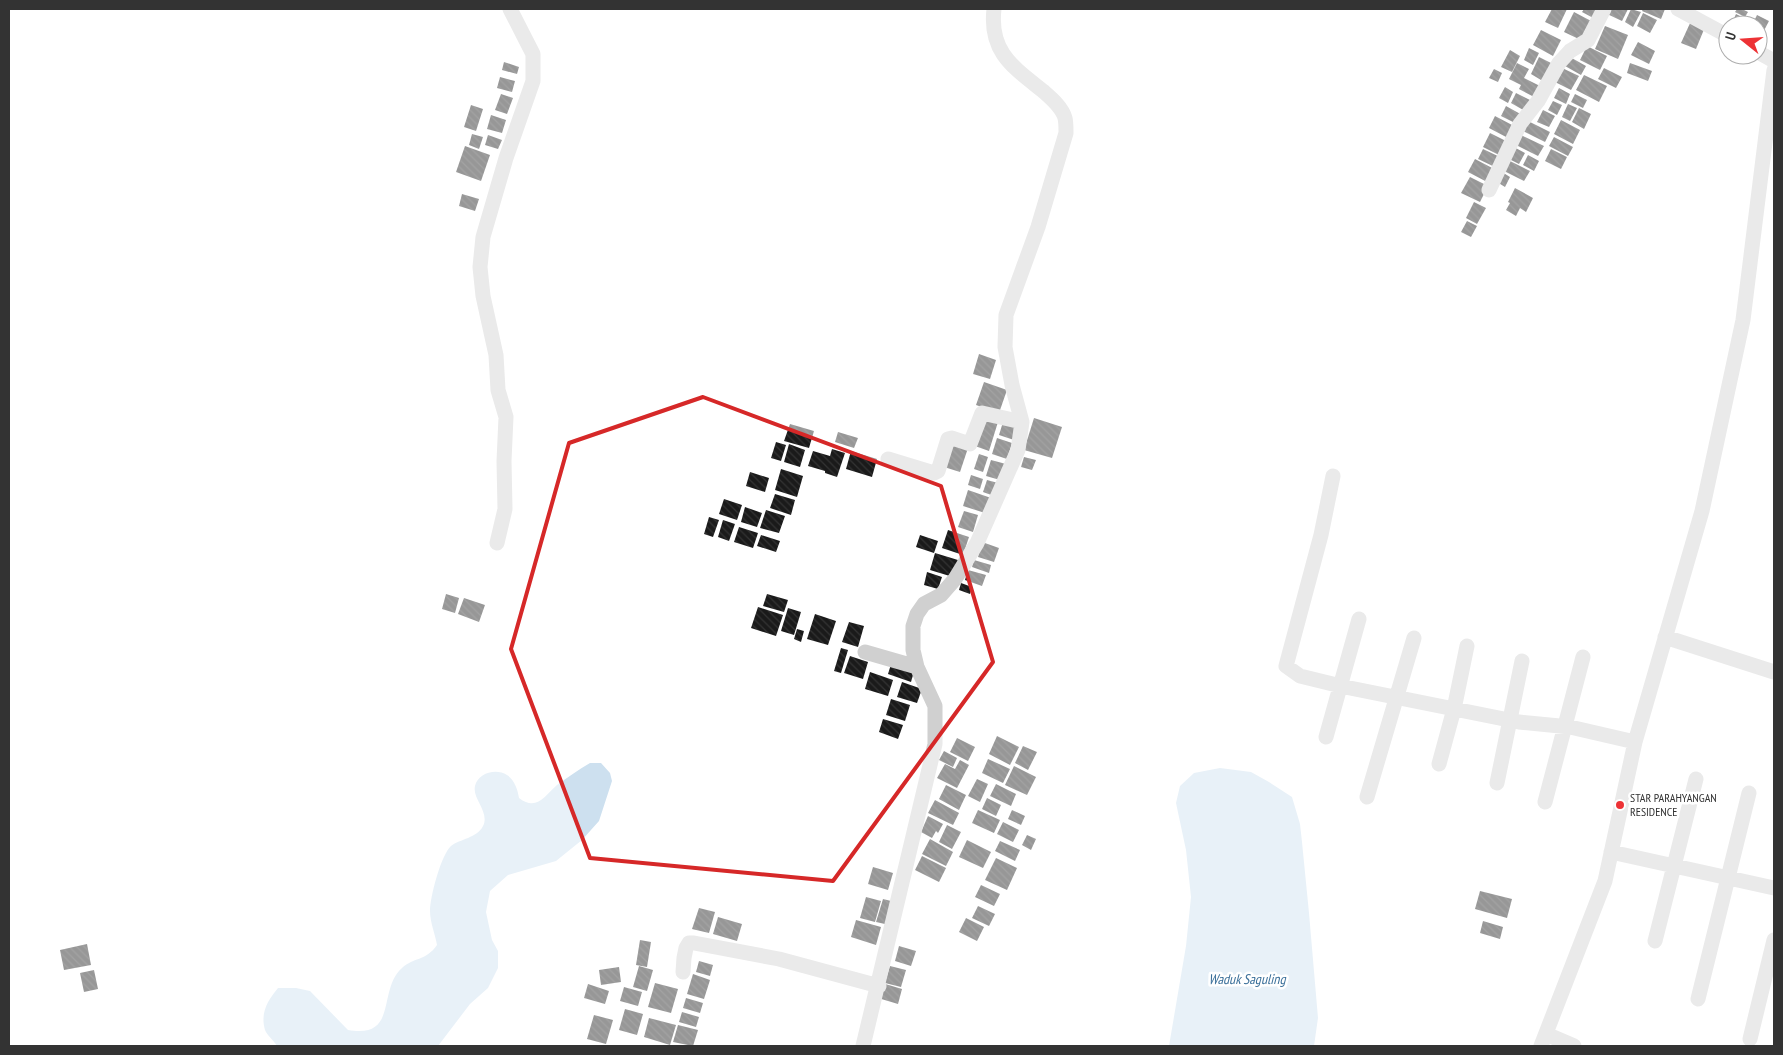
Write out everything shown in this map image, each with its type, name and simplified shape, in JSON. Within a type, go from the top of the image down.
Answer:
[{"type":"street","points":[[497,543],[505,509],[504,461],[506,416],[498,390],[496,355],[483,296],[480,267],[483,237],[506,158],[533,81],[533,54],[510,9]]},
{"type":"street","points":[[863,1046],[879,986],[935,744],[935,706],[917,666],[913,650],[913,626],[917,614],[924,604],[941,595],[955,579],[977,543],[1018,450],[1022,422],[1012,385],[1006,347],[1006,315],[1038,227],[1066,133],[1065,118],[1051,98],[1011,66],[1001,51],[996,38],[993,17],[994,9]]},
{"type":"street","points":[[1489,190],[1520,124],[1538,101],[1559,63],[1570,51],[1588,40],[1604,9]]},
{"type":"street","points":[[1678,9],[1718,31]]},
{"type":"street","points":[[1574,1046],[1544,1040],[1605,881],[1634,742],[1702,511],[1743,320],[1774,70]]},
{"type":"street","points":[[888,459],[934,473],[938,471],[941,464],[948,439],[952,438],[970,444],[982,414],[1022,422]]},
{"type":"street","points":[[1333,476],[1321,535],[1286,666],[1300,676],[1340,686],[1510,720],[1564,727],[1634,742]]},
{"type":"street","points":[[1326,738],[1358,619]]},
{"type":"street","points":[[1666,637],[1774,672]]},
{"type":"street","points":[[1366,797],[1414,638]]},
{"type":"street","points":[[1439,764],[1454,708],[1467,646]]},
{"type":"street","points":[[865,652],[917,666]]},
{"type":"street","points":[[1545,802],[1583,657]]},
{"type":"street","points":[[1497,783],[1522,662]]},
{"type":"street","points":[[1654,941],[1696,778]]},
{"type":"street","points":[[1698,999],[1749,793]]},
{"type":"street","points":[[1611,852],[1774,888]]},
{"type":"street","points":[[1750,1038],[1774,940]]},
{"type":"street","points":[[683,972],[686,948],[689,943],[694,943],[779,959],[879,986]]},
{"type":"highlighted area","points":[[703,397],[941,486],[993,662],[833,881],[590,858],[511,649],[569,443]]},
{"type":"water","points":[[590,763],[601,763],[610,773],[612,781],[599,821],[582,840],[556,861],[508,875],[490,891],[486,912],[492,940],[498,951],[498,968],[488,988],[470,1004],[438,1046],[277,1046],[265,1030],[264,1012],[268,1002],[278,988],[296,988],[310,991],[348,1030],[364,1031],[374,1027],[381,1020],[395,977],[402,968],[429,954],[437,945],[430,911],[434,887],[440,867],[451,846],[473,836],[483,826],[485,821],[483,811],[475,791],[475,786],[480,778],[488,773],[503,773],[514,782],[519,798],[525,802],[536,803],[557,785]]},
{"type":"water","name":"Waduk Saguling","points":[[1220,768],[1251,772],[1292,797],[1300,824],[1309,913],[1318,1018],[1314,1046],[1169,1046],[1186,946],[1191,897],[1186,850],[1176,803],[1180,786],[1194,773]]},
{"type":"building","points":[[1552,9],[1567,9],[1558,28],[1545,22]]},
{"type":"building","points":[[1584,9],[1602,9],[1597,20],[1582,12]]},
{"type":"building","points":[[1607,9],[1628,9],[1622,21],[1605,13]]},
{"type":"building","points":[[1631,9],[1641,12],[1633,27],[1625,22]]},
{"type":"building","points":[[1643,9],[1665,9],[1661,19],[1642,11]]},
{"type":"building","points":[[1737,9],[1742,9],[1748,12],[1746,15],[1741,15],[1735,12]]},
{"type":"building","points":[[1574,12],[1593,22],[1583,41],[1564,32]]},
{"type":"building","points":[[1643,13],[1657,20],[1650,33],[1637,26]]},
{"type":"building","points":[[1691,21],[1705,27],[1696,49],[1681,43]]},
{"type":"building","points":[[1605,26],[1628,35],[1618,59],[1595,49]]},
{"type":"building","points":[[1541,30],[1561,40],[1553,56],[1533,45]]},
{"type":"building","points":[[1638,42],[1655,51],[1649,64],[1631,55]]},
{"type":"building","points":[[1587,46],[1607,56],[1600,70],[1580,60]]},
{"type":"building","points":[[1529,48],[1539,53],[1533,65],[1524,60]]},
{"type":"building","points":[[1510,50],[1520,56],[1512,72],[1501,67]]},
{"type":"building","points":[[1539,57],[1555,65],[1546,83],[1531,74]]},
{"type":"building","points":[[1570,57],[1586,66],[1581,75],[1565,66]]},
{"type":"building","points":[[504,62],[519,67],[517,74],[502,70]]},
{"type":"building","points":[[1517,63],[1529,69],[1524,78],[1542,87],[1536,98],[1519,89],[1521,85],[1509,79]]},
{"type":"building","points":[[1630,63],[1652,71],[1648,81],[1627,73]]},
{"type":"building","points":[[1560,67],[1579,76],[1571,90],[1553,81]]},
{"type":"building","points":[[1604,68],[1622,77],[1616,88],[1598,79]]},
{"type":"building","points":[[1494,69],[1502,73],[1498,82],[1489,78]]},
{"type":"building","points":[[1584,75],[1607,86],[1599,102],[1576,90]]},
{"type":"building","points":[[500,77],[515,81],[512,92],[497,88]]},
{"type":"building","points":[[1505,87],[1513,92],[1508,103],[1499,98]]},
{"type":"building","points":[[1559,88],[1570,94],[1566,104],[1554,98]]},
{"type":"building","points":[[1516,93],[1530,100],[1525,111],[1511,103]]},
{"type":"building","points":[[501,94],[513,98],[507,114],[495,110]]},
{"type":"building","points":[[1575,94],[1587,100],[1583,108],[1571,102]]},
{"type":"building","points":[[1553,101],[1562,105],[1557,115],[1548,110]]},
{"type":"building","points":[[1568,104],[1577,108],[1570,121],[1562,117]]},
{"type":"building","points":[[471,105],[483,109],[476,131],[464,127]]},
{"type":"building","points":[[1506,106],[1524,116],[1519,125],[1501,116]]},
{"type":"building","points":[[1579,108],[1591,114],[1584,129],[1572,122]]},
{"type":"building","points":[[1543,110],[1555,116],[1549,127],[1537,122]]},
{"type":"building","points":[[491,115],[506,120],[502,133],[487,129]]},
{"type":"building","points":[[1495,116],[1514,126],[1508,138],[1489,128]]},
{"type":"building","points":[[1561,120],[1580,130],[1573,144],[1554,134]]},
{"type":"building","points":[[1528,121],[1550,132],[1545,142],[1523,131]]},
{"type":"building","points":[[1490,133],[1510,143],[1503,157],[1483,147]]},
{"type":"building","points":[[472,134],[483,137],[479,149],[469,145]]},
{"type":"building","points":[[488,135],[502,140],[498,149],[485,145]]},
{"type":"building","points":[[1521,135],[1544,146],[1538,156],[1516,145]]},
{"type":"building","points":[[1554,137],[1573,147],[1568,156],[1549,146]]},
{"type":"building","points":[[465,146],[490,155],[481,181],[456,172]]},
{"type":"building","points":[[1512,146],[1525,153],[1519,164],[1507,158]]},
{"type":"building","points":[[1483,149],[1502,158],[1497,168],[1478,159]]},
{"type":"building","points":[[1551,149],[1567,157],[1561,169],[1545,161]]},
{"type":"building","points":[[1528,155],[1539,161],[1534,171],[1523,165]]},
{"type":"building","points":[[1475,159],[1496,170],[1489,183],[1468,172]]},
{"type":"building","points":[[1510,161],[1530,171],[1524,181],[1504,171]]},
{"type":"building","points":[[1502,172],[1510,177],[1505,187],[1497,182]]},
{"type":"building","points":[[1470,177],[1488,186],[1480,202],[1461,193]]},
{"type":"building","points":[[1515,188],[1533,198],[1526,212],[1520,208],[1516,216],[1506,210]]},
{"type":"building","points":[[462,194],[479,199],[475,211],[459,206]]},
{"type":"building","points":[[1474,202],[1486,208],[1477,224],[1466,218]]},
{"type":"building","points":[[1467,221],[1477,226],[1471,237],[1461,232]]},
{"type":"building","points":[[979,354],[996,360],[990,379],[973,374]]},
{"type":"building","points":[[984,382],[1007,390],[999,413],[976,405]]},
{"type":"building","points":[[984,418],[998,422],[989,451],[975,446]]},
{"type":"building","points":[[1034,418],[1062,427],[1052,458],[1024,450]]},
{"type":"building","points":[[1003,422],[1018,427],[1014,440],[999,435]]},
{"type":"building","points":[[790,424],[814,431],[809,448],[784,441]]},
{"type":"building","points":[[838,432],[858,438],[854,448],[835,442]]},
{"type":"building","points":[[997,438],[1012,443],[1007,459],[992,454]]},
{"type":"building","points":[[776,442],[786,445],[781,461],[771,458]]},
{"type":"building","points":[[951,443],[968,448],[960,472],[944,467]]},
{"type":"building","points":[[789,444],[805,450],[800,467],[784,462]]},
{"type":"building","points":[[832,449],[845,453],[837,477],[808,466],[813,451],[830,456]]},
{"type":"building","points":[[851,451],[877,459],[872,477],[846,469]]},
{"type":"building","points":[[979,454],[988,457],[983,472],[974,469]]},
{"type":"building","points":[[1024,457],[1036,460],[1032,470],[1021,467]]},
{"type":"building","points":[[991,460],[1006,464],[1000,480],[986,476]]},
{"type":"building","points":[[781,469],[803,476],[797,497],[775,490]]},
{"type":"building","points":[[750,472],[769,478],[765,492],[746,486]]},
{"type":"building","points":[[971,475],[983,479],[980,489],[968,485]]},
{"type":"building","points":[[987,480],[998,483],[994,496],[983,492]]},
{"type":"building","points":[[968,490],[991,498],[985,513],[963,506]]},
{"type":"building","points":[[775,494],[795,500],[791,515],[770,508]]},
{"type":"building","points":[[724,499],[742,505],[737,520],[719,514]]},
{"type":"building","points":[[745,507],[762,513],[757,527],[741,522]]},
{"type":"building","points":[[766,510],[785,516],[779,533],[760,528]]},
{"type":"building","points":[[964,511],[978,515],[973,532],[958,527]]},
{"type":"building","points":[[709,517],[719,520],[713,537],[704,534]]},
{"type":"building","points":[[723,520],[735,524],[729,541],[718,537]]},
{"type":"building","points":[[739,527],[758,533],[753,548],[734,542]]},
{"type":"building","points":[[948,530],[969,537],[963,555],[942,548]]},
{"type":"building","points":[[761,535],[780,541],[776,552],[757,546]]},
{"type":"building","points":[[920,535],[938,541],[934,553],[916,547]]},
{"type":"building","points":[[982,542],[999,548],[994,562],[978,557]]},
{"type":"building","points":[[935,553],[958,560],[953,577],[930,570]]},
{"type":"building","points":[[974,560],[991,565],[989,573],[972,567]]},
{"type":"building","points":[[968,570],[986,575],[982,586],[965,580]]},
{"type":"building","points":[[927,572],[942,577],[938,589],[924,585]]},
{"type":"building","points":[[961,583],[972,587],[970,594],[959,590]]},
{"type":"building","points":[[446,594],[459,598],[455,613],[442,609]]},
{"type":"building","points":[[767,594],[788,600],[784,612],[763,606]]},
{"type":"building","points":[[464,598],[485,605],[479,622],[458,614]]},
{"type":"building","points":[[758,607],[783,615],[776,636],[751,628]]},
{"type":"building","points":[[788,608],[801,612],[794,635],[781,631]]},
{"type":"building","points":[[815,614],[836,621],[828,645],[807,639]]},
{"type":"building","points":[[849,622],[864,626],[858,647],[842,642]]},
{"type":"building","points":[[797,629],[804,631],[801,642],[794,639]]},
{"type":"building","points":[[841,648],[848,650],[841,673],[834,671]]},
{"type":"building","points":[[850,656],[868,662],[863,679],[844,673]]},
{"type":"building","points":[[892,661],[915,668],[911,682],[888,674]]},
{"type":"building","points":[[870,672],[893,680],[888,696],[865,689]]},
{"type":"building","points":[[902,682],[922,689],[917,703],[897,697]]},
{"type":"building","points":[[891,699],[910,705],[905,721],[886,715]]},
{"type":"building","points":[[883,719],[903,725],[898,739],[879,732]]},
{"type":"building","points":[[997,736],[1019,747],[1010,765],[989,754]]},
{"type":"building","points":[[957,738],[975,747],[968,761],[950,752]]},
{"type":"building","points":[[1023,746],[1037,752],[1028,770],[1015,763]]},
{"type":"building","points":[[944,751],[957,758],[953,767],[939,760]]},
{"type":"building","points":[[988,759],[1010,769],[1003,783],[982,773]]},
{"type":"building","points":[[960,760],[969,765],[957,788],[937,778],[945,764],[955,769]]},
{"type":"building","points":[[1014,766],[1036,777],[1027,795],[1005,785]]},
{"type":"building","points":[[977,779],[988,784],[980,802],[968,796]]},
{"type":"building","points":[[996,784],[1016,794],[1011,806],[990,796]]},
{"type":"building","points":[[946,785],[966,795],[959,810],[939,799]]},
{"type":"building","points":[[987,798],[1001,805],[996,816],[982,809]]},
{"type":"building","points":[[935,800],[959,813],[953,825],[928,813]]},
{"type":"building","points":[[978,810],[1000,820],[994,833],[972,823]]},
{"type":"building","points":[[1012,810],[1025,816],[1021,825],[1008,819]]},
{"type":"building","points":[[928,816],[943,824],[938,833],[936,831],[932,838],[921,832]]},
{"type":"building","points":[[1003,822],[1019,830],[1013,842],[997,834]]},
{"type":"building","points":[[947,825],[961,832],[952,849],[939,842]]},
{"type":"building","points":[[1027,835],[1036,839],[1031,850],[1022,845]]},
{"type":"building","points":[[930,839],[953,852],[946,866],[922,854]]},
{"type":"building","points":[[967,840],[991,852],[983,868],[959,857]]},
{"type":"building","points":[[1000,841],[1020,850],[1015,861],[995,851]]},
{"type":"building","points":[[922,856],[946,868],[939,882],[915,870]]},
{"type":"building","points":[[996,858],[1017,868],[1007,890],[985,880]]},
{"type":"building","points":[[873,867],[893,873],[888,890],[868,884]]},
{"type":"building","points":[[981,885],[1000,894],[994,906],[975,897]]},
{"type":"building","points":[[1480,891],[1512,899],[1507,918],[1475,909]]},
{"type":"building","points":[[866,897],[881,901],[875,922],[860,918]]},
{"type":"building","points":[[883,899],[891,901],[885,924],[876,922]]},
{"type":"building","points":[[978,906],[995,914],[989,926],[972,918]]},
{"type":"building","points":[[699,908],[715,912],[709,933],[692,929]]},
{"type":"building","points":[[718,917],[742,924],[737,941],[713,934]]},
{"type":"building","points":[[966,918],[984,927],[977,941],[959,932]]},
{"type":"building","points":[[856,920],[881,927],[876,945],[851,937]]},
{"type":"building","points":[[1483,921],[1503,927],[1500,939],[1480,933]]},
{"type":"building","points":[[640,940],[651,942],[647,967],[636,965]]},
{"type":"building","points":[[87,944],[91,965],[64,970],[60,950]]},
{"type":"building","points":[[899,946],[916,951],[911,966],[895,961]]},
{"type":"building","points":[[699,961],[713,965],[710,976],[696,972]]},
{"type":"building","points":[[639,966],[653,970],[647,991],[633,987]]},
{"type":"building","points":[[890,966],[906,970],[901,987],[885,983]]},
{"type":"building","points":[[619,967],[621,982],[601,985],[599,970]]},
{"type":"building","points":[[94,970],[98,989],[84,992],[80,973]]},
{"type":"building","points":[[693,974],[710,980],[704,999],[687,994]]},
{"type":"building","points":[[655,983],[678,989],[671,1013],[648,1007]]},
{"type":"building","points":[[882,983],[902,989],[898,1004],[878,998]]},
{"type":"building","points":[[588,984],[609,991],[605,1004],[584,998]]},
{"type":"building","points":[[624,987],[642,992],[638,1006],[620,1001]]},
{"type":"building","points":[[686,998],[703,1003],[700,1013],[683,1008]]},
{"type":"building","points":[[625,1009],[643,1014],[637,1035],[619,1030]]},
{"type":"building","points":[[682,1012],[699,1017],[696,1027],[679,1022]]},
{"type":"building","points":[[594,1015],[613,1020],[606,1044],[587,1039]]},
{"type":"building","points":[[649,1018],[676,1025],[670,1045],[644,1037]]},
{"type":"building","points":[[678,1025],[698,1030],[693,1046],[673,1042]]},
{"type":"place","name":"STAR PARAHYANGAN RESIDENCE","points":[[1620,805]]}]
